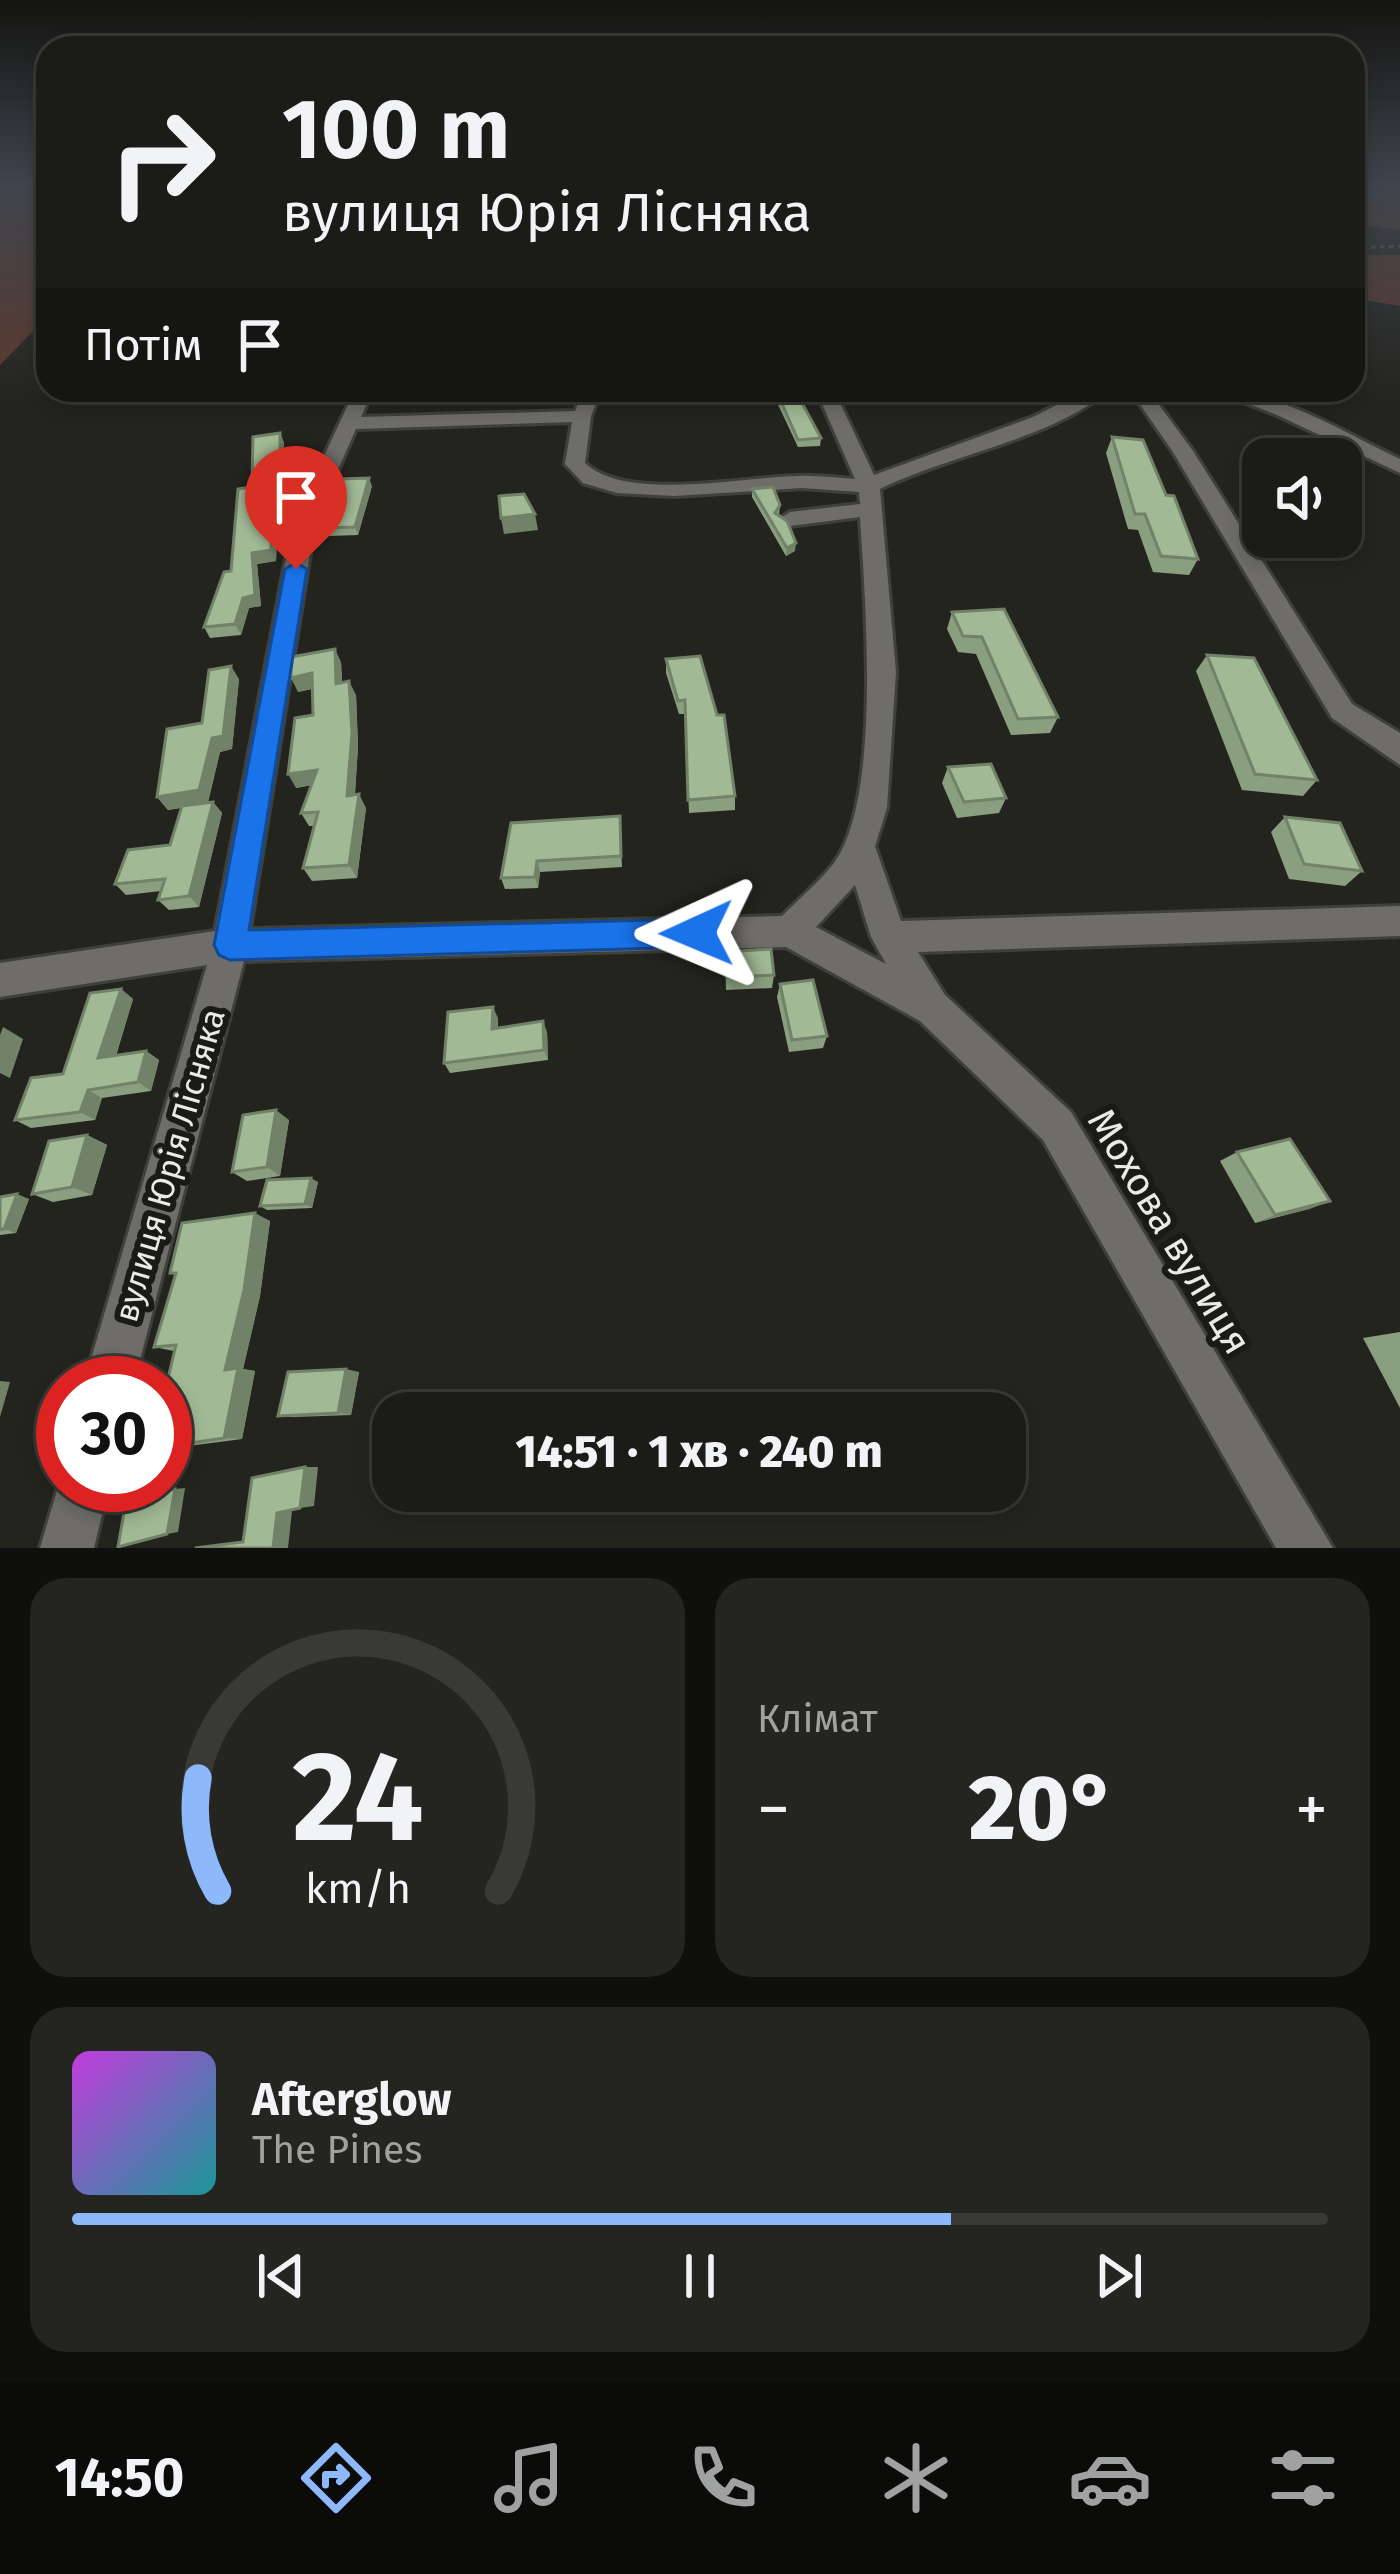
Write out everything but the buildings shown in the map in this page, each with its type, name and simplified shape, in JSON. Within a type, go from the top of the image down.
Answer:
[{"type":"street","name":"вулиця Юрія Лісняка","points":[[116,1356],[230,945],[304,522],[359,402]]},
{"type":"street","points":[[587,402],[574,464],[590,479],[617,487],[674,490],[864,482],[890,462],[923,462]]},
{"type":"street","points":[[0,980],[230,945],[790,931],[846,872],[859,846],[872,808],[883,672],[875,548],[864,482],[830,402]]},
{"type":"street","points":[[790,519],[864,482],[1040,421],[1077,402]]},
{"type":"street","points":[[1148,402],[1183,451],[1342,711],[1391,741],[1400,754]]},
{"type":"street","points":[[1257,402],[1400,467]]},
{"type":"street","points":[[350,423],[582,416]]},
{"type":"street","points":[[859,846],[890,937],[933,1008]]},
{"type":"street","points":[[890,937],[1400,920]]},
{"type":"street","name":"Мохова вулиця","points":[[790,931],[933,1008],[1057,1126],[1306,1548]]},
{"type":"street","points":[[68,1548],[77,1512]]},
{"type":"shaded area","points":[[0,258],[36,258],[36,328],[0,365]]},
{"type":"shaded area","points":[[1365,258],[1400,258],[1400,306],[1365,300]]},
{"type":"route","points":[[296,569],[230,945],[697,933]]}]
